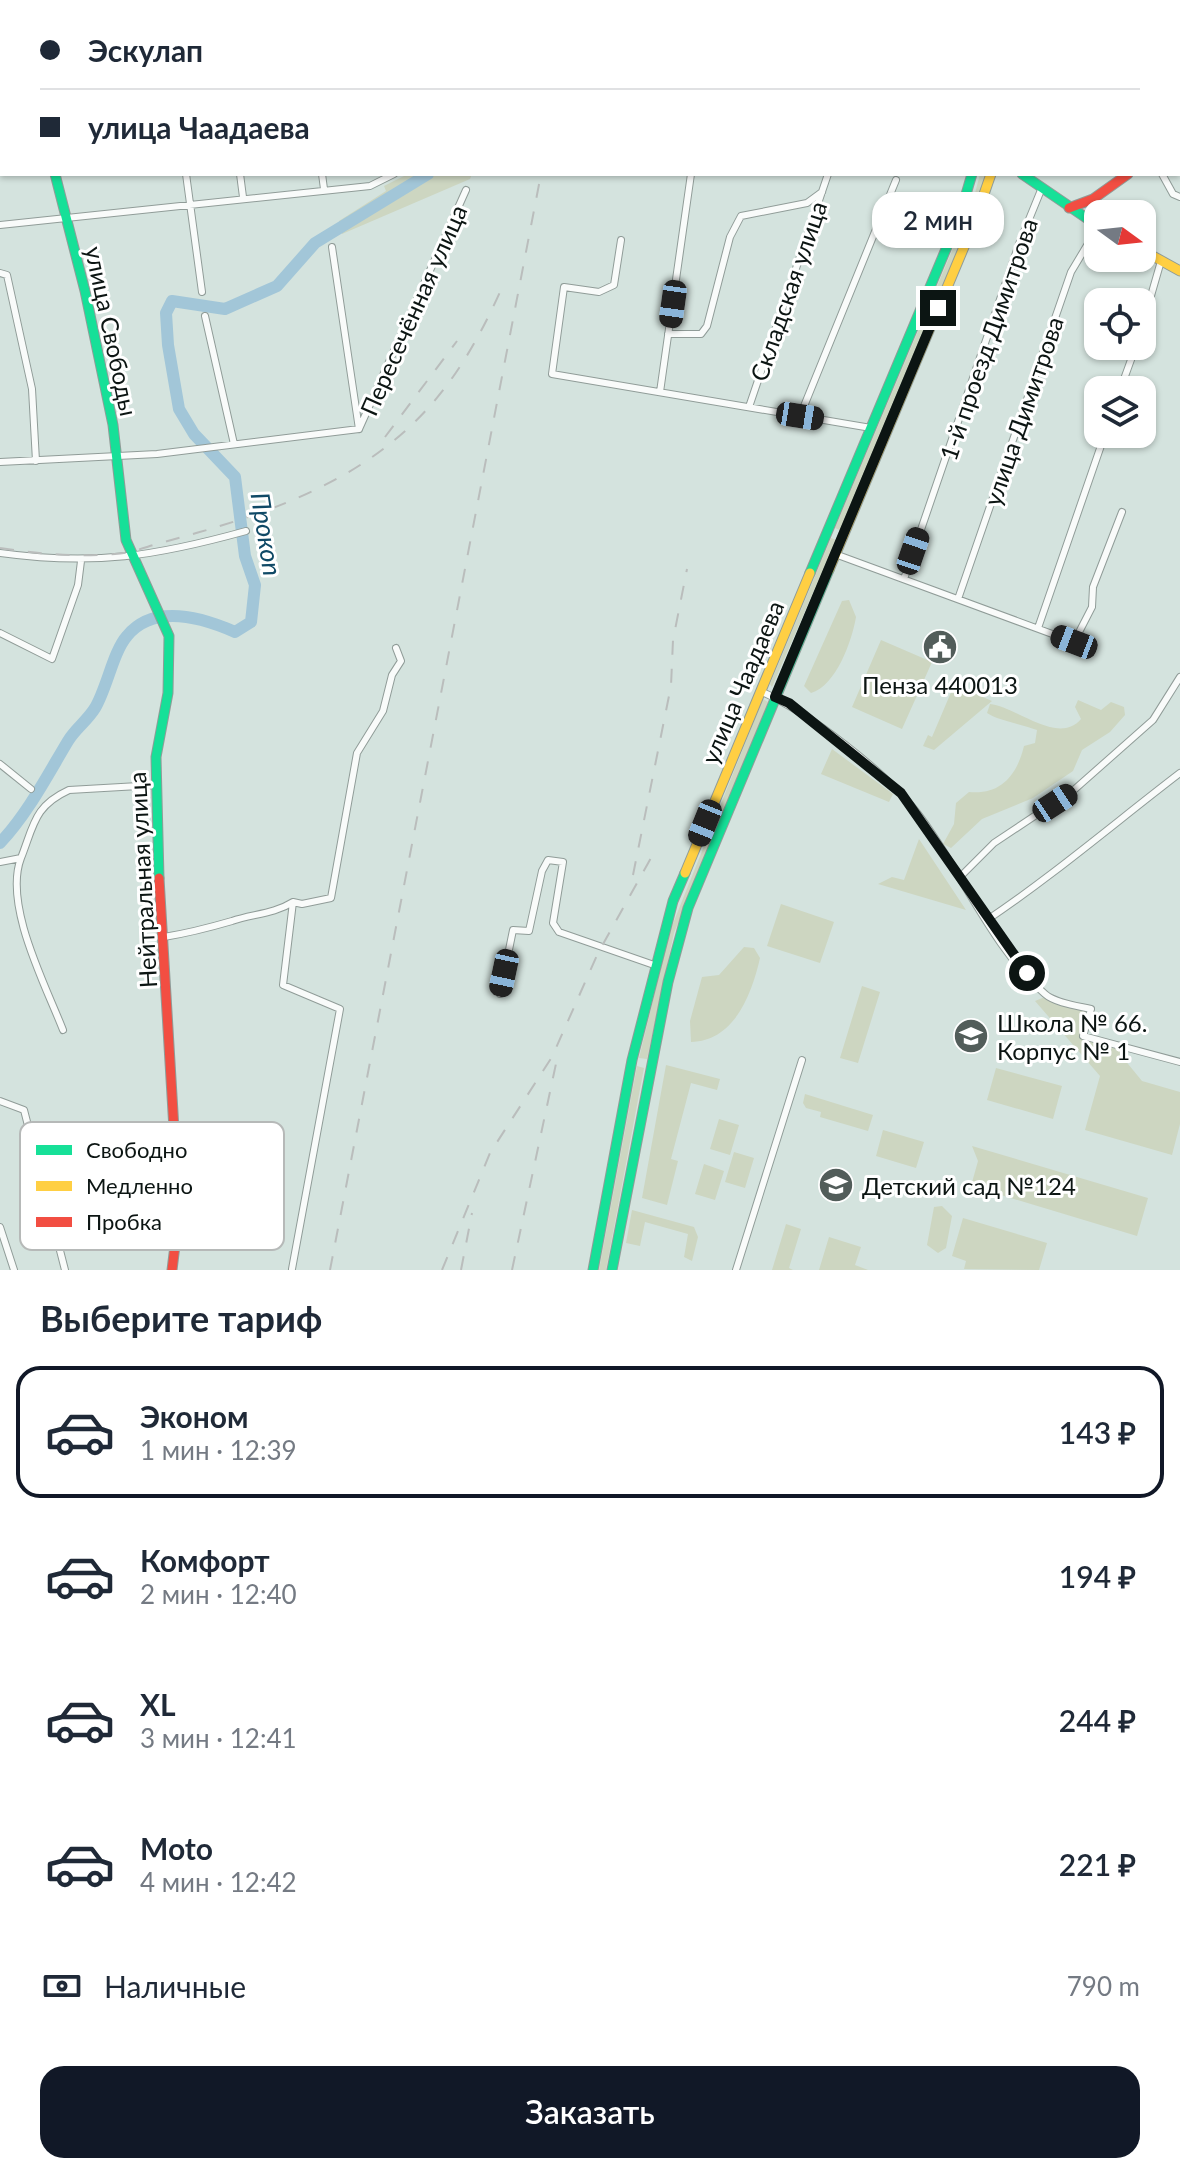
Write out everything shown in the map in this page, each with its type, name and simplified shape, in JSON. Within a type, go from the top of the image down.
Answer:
[{"type":"main road","name":"улица Свободы","points":[[56,176],[88,306],[116,453],[119,499]]},
{"type":"main road","name":"улица Чаадаева","points":[[593,1270],[632,1060],[654,965],[673,901],[959,218],[971,176]]},
{"type":"main road","name":"улица Чаадаева","points":[[612,1270],[668,982],[688,908],[974,223],[990,176]]},
{"type":"main road","points":[[1024,176],[1084,218]]},
{"type":"main road","points":[[1069,208],[1093,199],[1125,176]]},
{"type":"main road","points":[[1156,258],[1180,271]]},
{"type":"main road","name":"Нейтральная улица","points":[[119,499],[132,557],[169,636],[168,693],[156,757],[156,785],[173,1122]]},
{"type":"main road","name":"Нейтральная улица","points":[[172,1270],[174,1250]]},
{"type":"street","points":[[186,176],[202,292]]},
{"type":"street","points":[[240,176],[243,197]]},
{"type":"street","points":[[322,176],[324,189]]},
{"type":"street","points":[[0,225],[370,186],[390,176]]},
{"type":"street","points":[[660,392],[691,176]]},
{"type":"street","name":"Складская улица","points":[[749,407],[827,176]]},
{"type":"street","points":[[1163,176],[1173,194],[1180,197]]},
{"type":"street","points":[[800,416],[896,180]]},
{"type":"street","name":"Пересечённая улица","points":[[359,429],[466,190]]},
{"type":"street","name":"1-й проезд Димитрова","points":[[904,579],[1019,244],[1041,190]]},
{"type":"street","points":[[668,334],[701,334],[707,326],[730,237],[741,216],[807,203],[822,192]]},
{"type":"street","points":[[621,240],[614,285],[599,292],[564,287],[552,374],[871,428]]},
{"type":"street","points":[[0,462],[116,453],[157,454],[359,429],[332,247]]},
{"type":"street","name":"улица Димитрова","points":[[958,599],[1071,272],[1084,250]]},
{"type":"street","points":[[1153,288],[1161,261]]},
{"type":"street","points":[[0,273],[7,275],[32,389],[36,461]]},
{"type":"street","points":[[205,316],[234,444]]},
{"type":"street","points":[[1038,628],[1100,448]]},
{"type":"street","points":[[835,554],[1074,642],[1092,607],[1093,587],[1122,512]]},
{"type":"street","points":[[0,553],[81,561],[132,557],[246,531]]},
{"type":"street","points":[[0,633],[52,659],[78,585],[81,561]]},
{"type":"street","points":[[164,937],[216,928],[230,921],[281,909],[293,902],[302,904],[331,898],[357,753],[383,711],[392,675],[401,661],[396,648]]},
{"type":"street","points":[[961,876],[994,843],[1075,789],[1153,720],[1180,677]]},
{"type":"street","points":[[760,691],[789,703],[901,793],[961,876],[987,920],[1047,996],[1091,1009],[1083,1036],[1180,1062]]},
{"type":"street","points":[[0,764],[31,789]]},
{"type":"street","points":[[987,920],[1037,887],[1066,860],[1180,773]]},
{"type":"street","points":[[63,1030],[29,950],[17,881],[21,858],[45,803],[69,790],[156,785]]},
{"type":"street","points":[[38,796],[45,803]]},
{"type":"street","points":[[0,862],[21,858]]},
{"type":"street","points":[[500,994],[513,930],[529,931],[542,871],[548,860],[563,862],[553,923],[559,932],[654,965]]},
{"type":"street","points":[[292,1269],[340,1009],[283,985],[293,902]]},
{"type":"street","points":[[736,1270],[802,1060]]},
{"type":"street","points":[[0,1101],[24,1110],[27,1122]]},
{"type":"street","points":[[0,1227],[14,1270]]},
{"type":"street","points":[[60,1250],[65,1270]]},
{"type":"green space","points":[[404,176],[471,176],[342,234],[339,221],[386,191],[384,186]]},
{"type":"green space","points":[[979,176],[986,176],[976,208],[840,530],[835,528],[973,201]]},
{"type":"green space","points":[[831,538],[836,540],[772,687],[770,684]]},
{"type":"green space","points":[[849,600],[856,617],[847,650],[828,682],[811,693],[804,686],[842,601]]},
{"type":"green space","points":[[881,640],[932,662],[902,729],[852,707]]},
{"type":"green space","points":[[950,683],[992,701],[934,750],[923,746],[928,735],[932,737],[952,690],[948,687]]},
{"type":"green space","points":[[763,699],[768,702],[674,933],[647,1059],[639,1058],[670,931]]},
{"type":"green space","points":[[1078,700],[1101,710],[1111,702],[1124,707],[1125,715],[1110,732],[1082,750],[1073,771],[1033,798],[982,819],[951,848],[943,844],[954,824],[956,803],[969,792],[990,790],[1006,781],[1017,766],[1024,746],[1035,743],[1037,730],[992,716],[987,713],[990,704],[1037,723],[1061,728],[1072,726],[1081,719],[1075,707]]},
{"type":"green space","points":[[832,749],[893,794],[889,802],[821,774]]},
{"type":"green space","points":[[919,839],[966,910],[878,884],[892,877],[904,880]]},
{"type":"green space","points":[[781,904],[834,922],[820,963],[767,946]]},
{"type":"green space","points":[[744,947],[754,948],[760,958],[752,986],[739,1013],[719,1033],[706,1040],[691,1042],[690,1021],[702,977],[719,975]]},
{"type":"green space","points":[[862,986],[880,992],[858,1063],[840,1058]]},
{"type":"green space","points":[[1047,996],[1091,1009],[1084,1036],[1127,1047],[1124,1059],[1142,1081],[1180,1092],[1180,1124],[1172,1155],[1085,1130],[1100,1076],[1035,1001]]},
{"type":"green space","points":[[666,1065],[720,1079],[717,1090],[691,1083],[671,1159],[678,1161],[667,1205],[642,1198]]},
{"type":"green space","points":[[637,1066],[644,1068],[606,1270],[599,1270]]},
{"type":"green space","points":[[996,1068],[1062,1086],[1053,1119],[987,1100]]},
{"type":"green space","points":[[805,1094],[873,1115],[868,1131],[820,1117],[821,1112],[806,1108],[803,1103]]},
{"type":"green space","points":[[719,1119],[739,1125],[730,1155],[710,1149]]},
{"type":"green space","points":[[883,1130],[924,1142],[916,1168],[876,1156]]},
{"type":"green space","points":[[972,1146],[1148,1198],[1137,1236],[971,1186],[978,1161]]},
{"type":"green space","points":[[734,1152],[754,1158],[745,1188],[725,1182]]},
{"type":"green space","points":[[704,1164],[724,1171],[715,1200],[695,1194]]},
{"type":"green space","points":[[942,1206],[952,1216],[946,1248],[938,1253],[927,1245],[934,1207]]},
{"type":"green space","points":[[632,1210],[694,1227],[698,1237],[692,1261],[684,1257],[688,1234],[645,1222],[640,1246],[626,1243]]},
{"type":"green space","points":[[963,1218],[1047,1243],[1039,1270],[964,1269],[966,1261],[952,1256]]},
{"type":"green space","points":[[786,1224],[801,1229],[789,1268],[793,1270],[772,1270]]},
{"type":"green space","points":[[829,1237],[861,1247],[855,1265],[868,1270],[819,1270]]},
{"type":"waterway","name":"Прокоп","points":[[0,843],[28,807],[71,737],[95,708],[122,643],[138,626],[151,619],[179,616],[235,632],[251,622],[255,585],[245,556],[235,477],[194,434],[179,409],[168,345],[166,313],[172,301],[225,309],[277,286],[315,243],[425,176]]},
{"type":"railway","points":[[330,1270],[541,176]]},
{"type":"railway","points":[[0,548],[72,555],[126,553],[255,514],[318,488],[377,454],[420,417],[460,367],[500,292]]},
{"type":"railway","points":[[385,437],[457,341]]},
{"type":"railway","points":[[633,875],[671,686],[673,640],[687,569]]},
{"type":"railway","points":[[442,1270],[490,1153],[552,1057],[598,953],[651,858]]},
{"type":"railway","points":[[512,1270],[557,1059]]},
{"type":"railway","points":[[461,1270],[472,1213]]},
{"type":"traffic: fast","points":[[56,176],[85,291],[113,425],[126,540],[169,636],[168,693],[156,757],[159,878]]},
{"type":"traffic: fast","points":[[810,573],[959,218],[971,176]]},
{"type":"traffic: fast","points":[[1025,176],[1084,216]]},
{"type":"traffic: fast","points":[[612,1270],[668,982],[688,908],[829,570]]},
{"type":"traffic: fast","points":[[593,1270],[632,1060],[673,901],[685,873]]},
{"type":"traffic: slow","points":[[829,570],[974,223],[990,176]]},
{"type":"traffic: slow","points":[[1156,258],[1180,271]]},
{"type":"traffic: slow","points":[[685,873],[810,573]]},
{"type":"traffic: jam","points":[[1069,208],[1093,199],[1125,176]]},
{"type":"traffic: jam","points":[[159,878],[174,1122]]},
{"type":"traffic: jam","points":[[172,1270],[174,1250]]},
{"type":"place","name":"Пенза 440013","points":[[940,647]]},
{"type":"place","name":"Школа № 66. Корпус № 1","points":[[971,1036]]},
{"type":"place","name":"Детский сад №124","points":[[836,1185]]},
{"type":"route","points":[[938,308],[775,697],[789,703],[901,793],[961,876],[1007,949],[1027,973]]}]
